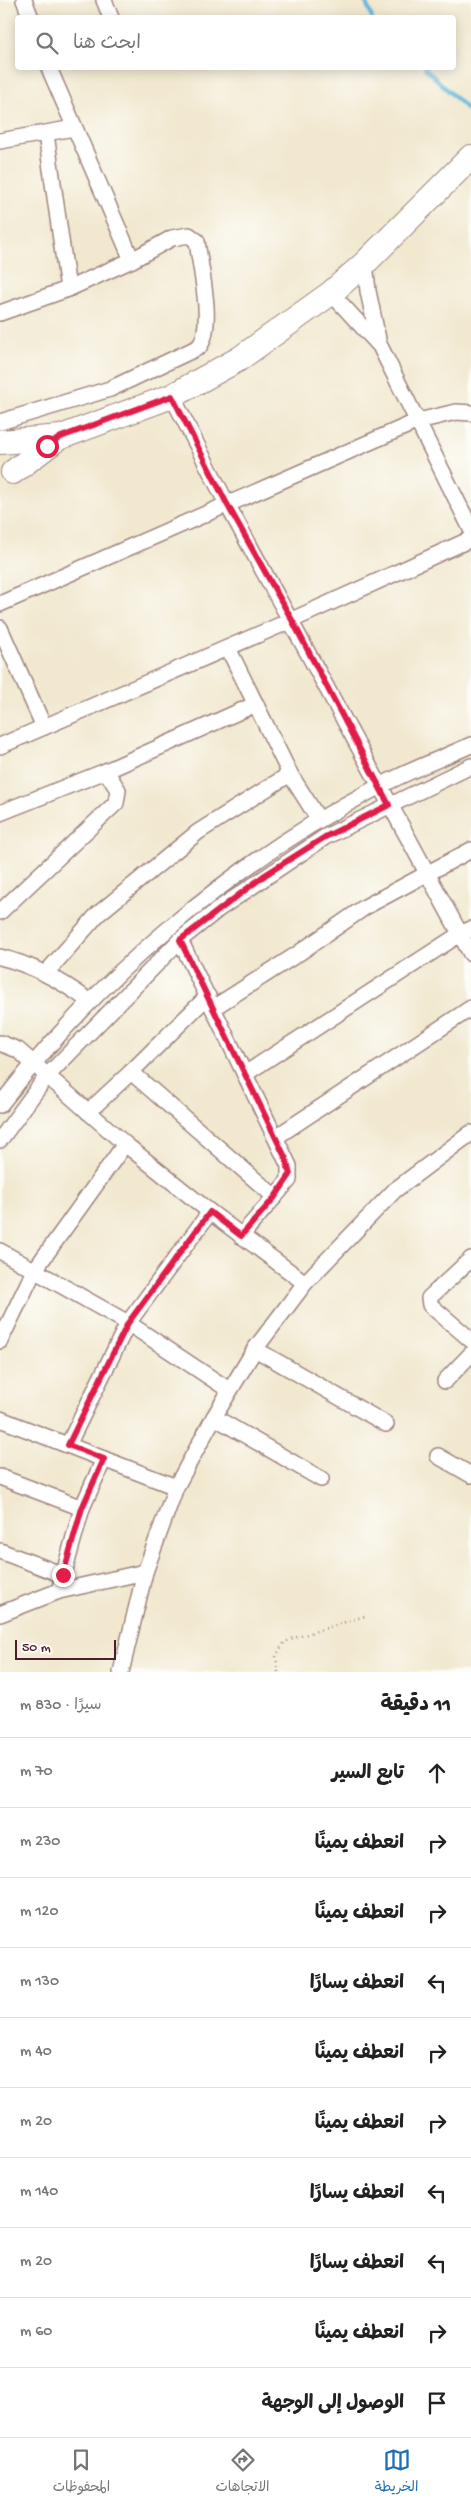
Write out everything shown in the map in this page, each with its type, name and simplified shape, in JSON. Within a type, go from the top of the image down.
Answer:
[{"type":"main road","points":[[0,442],[61,437],[172,396],[239,359],[331,293],[365,263],[471,158]]},
{"type":"main road","points":[[7,478],[61,437]]},
{"type":"main road","points":[[0,442],[11,451],[14,457],[7,478]]},
{"type":"street","points":[[24,0],[30,15]]},
{"type":"street","points":[[104,0],[111,15]]},
{"type":"street","points":[[50,70],[132,260]]},
{"type":"street","points":[[0,141],[74,128]]},
{"type":"street","points":[[46,134],[68,289]]},
{"type":"street","points":[[0,422],[110,389],[200,347],[205,337],[207,320],[197,242],[194,238],[182,235],[172,238],[132,260],[68,289],[1,307]]},
{"type":"street","points":[[365,263],[369,300],[380,346],[471,529]]},
{"type":"street","points":[[331,293],[380,346]]},
{"type":"street","points":[[172,396],[227,504],[292,620],[389,805],[427,874],[466,932],[471,954]]},
{"type":"street","points":[[0,604],[418,421],[456,412],[471,412]]},
{"type":"street","points":[[0,746],[292,620],[471,539]]},
{"type":"street","points":[[0,628],[44,726]]},
{"type":"street","points":[[228,648],[290,774],[319,820]]},
{"type":"street","points":[[0,813],[106,771],[256,704]]},
{"type":"street","points":[[0,1105],[33,1063],[89,1001],[167,929],[207,896],[319,820],[379,786],[471,745]]},
{"type":"street","points":[[0,1140],[47,1076],[180,940],[220,908],[325,837],[471,766]]},
{"type":"street","points":[[0,912],[116,803],[118,790],[106,771]]},
{"type":"street","points":[[46,973],[98,914],[198,832],[290,774]]},
{"type":"street","points":[[88,1112],[210,1002],[299,953],[365,907],[471,850]]},
{"type":"street","points":[[245,1074],[466,932]]},
{"type":"street","points":[[180,940],[276,1137],[286,1159],[290,1175],[275,1197],[241,1236]]},
{"type":"street","points":[[0,957],[46,973],[70,986],[89,1001]]},
{"type":"street","points":[[276,1137],[471,1008]]},
{"type":"street","points":[[0,1043],[18,1050],[125,1144],[241,1236],[305,1283]]},
{"type":"street","points":[[131,1072],[275,1197]]},
{"type":"street","points":[[120,1672],[145,1572],[176,1487],[229,1390],[255,1349],[305,1283],[395,1190],[471,1134]]},
{"type":"street","points":[[0,1341],[34,1270],[125,1144]]},
{"type":"street","points":[[68,1445],[128,1323],[210,1212]]},
{"type":"street","points":[[0,1251],[128,1323],[229,1390]]},
{"type":"street","points":[[471,1259],[430,1296],[429,1302],[471,1340]]},
{"type":"street","points":[[255,1349],[386,1424]]},
{"type":"street","points":[[445,1381],[471,1354]]},
{"type":"street","points":[[214,1417],[321,1479]]},
{"type":"street","points":[[0,1419],[176,1487]]},
{"type":"street","points":[[438,1456],[470,1474]]},
{"type":"street","points":[[59,1591],[82,1508],[104,1459]]},
{"type":"street","points":[[0,1477],[82,1508]]},
{"type":"street","points":[[0,1551],[63,1575]]},
{"type":"street","points":[[0,1614],[59,1591],[145,1572]]},
{"type":"path","points":[[278,1672],[276,1656],[284,1642],[303,1634],[365,1616]]},
{"type":"waterway","points":[[365,0],[371,15]]},
{"type":"waterway","points":[[427,70],[471,113]]},
{"type":"route","points":[[47,446],[61,437],[172,396],[227,504],[292,620],[389,805],[325,837],[265,875],[180,940],[286,1159],[290,1175],[289,1180],[241,1236],[210,1212],[128,1323],[68,1445],[104,1459],[82,1508],[63,1575]]}]
